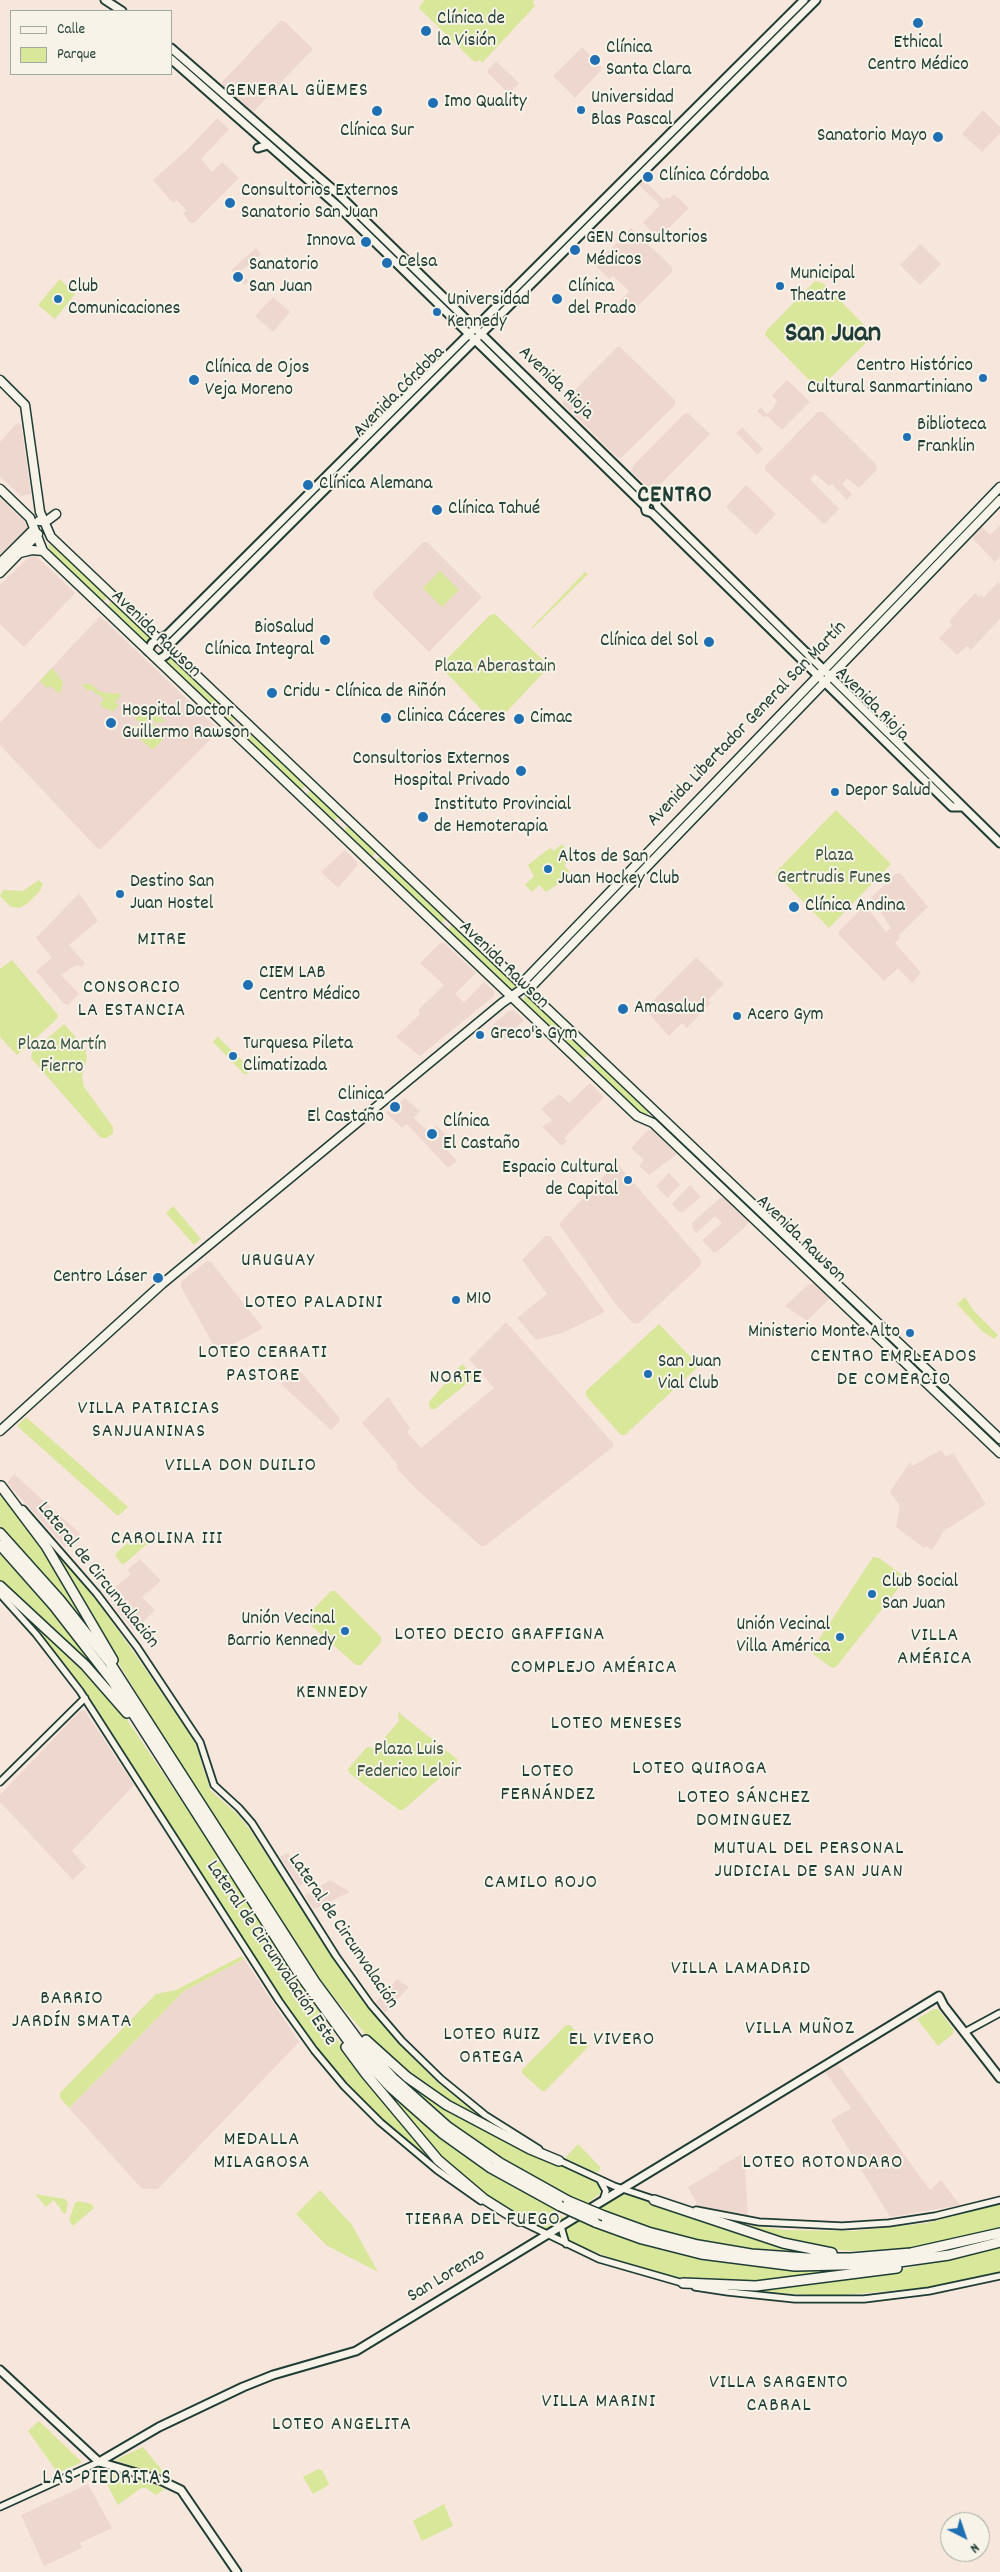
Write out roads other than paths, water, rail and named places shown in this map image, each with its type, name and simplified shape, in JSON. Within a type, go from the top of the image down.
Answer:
[{"type":"highway","points":[[0,1486],[55,1560],[139,1706],[315,1982],[370,2053],[425,2107],[500,2163],[568,2201],[604,2216],[672,2238],[739,2252],[800,2258],[870,2257],[924,2251],[1000,2233]]},
{"type":"highway","points":[[0,1532],[85,1630],[139,1706]]},
{"type":"highway","points":[[0,1545],[88,1648],[163,1760],[366,2074],[431,2153],[484,2199],[523,2223]]},
{"type":"highway","points":[[0,1586],[99,1680],[163,1760]]},
{"type":"highway","points":[[315,1982],[367,2041],[418,2086],[476,2122],[559,2161]]},
{"type":"highway","points":[[313,1994],[364,2059],[417,2112],[483,2162],[560,2206],[595,2222],[642,2239],[685,2250],[772,2264],[865,2266],[949,2255]]},
{"type":"highway","points":[[654,2200],[792,2246],[870,2257]]},
{"type":"highway","points":[[683,2283],[731,2287],[770,2285],[881,2271],[1000,2242]]},
{"type":"main road","points":[[104,0],[115,10]]},
{"type":"main road","points":[[104,0],[120,10]]},
{"type":"main road","points":[[116,0],[128,10]]},
{"type":"main road","name":"Avenida Córdoba","points":[[148,652],[152,643],[168,634],[804,0]]},
{"type":"main road","name":"Avenida Córdoba","points":[[158,660],[165,657],[174,640],[816,0]]},
{"type":"main road","name":"Avenida Rioja","points":[[172,49],[350,206],[650,500]]},
{"type":"main road","name":"Avenida Rioja","points":[[172,60],[210,97],[323,193],[645,506]]},
{"type":"main road","points":[[178,65],[186,66],[202,80],[211,83]]},
{"type":"main road","points":[[210,97],[229,99]]},
{"type":"main road","points":[[263,129],[266,146],[279,150],[291,159],[302,162]]},
{"type":"main road","points":[[323,193],[331,195],[345,207],[350,206]]},
{"type":"main road","points":[[0,380],[25,405],[44,524]]},
{"type":"main road","name":"Avenida Libertador General San Martín","points":[[524,987],[526,979],[1000,487]]},
{"type":"main road","name":"Avenida Rawson","points":[[0,489],[30,518],[35,535],[43,551],[637,1116],[653,1123],[1000,1453]]},
{"type":"main road","points":[[650,500],[656,502],[658,507],[652,513],[646,511],[645,506],[650,500]]},
{"type":"main road","name":"Avenida Libertador General San Martín","points":[[0,1431],[162,1284],[511,997],[524,987],[532,986],[1000,500]]},
{"type":"main road","name":"Avenida Rioja","points":[[658,507],[821,673]]},
{"type":"main road","name":"Avenida Rioja","points":[[652,513],[828,679],[952,807],[963,807],[1000,843]]},
{"type":"main road","points":[[0,573],[44,524],[56,514]]},
{"type":"main road","points":[[30,518],[44,524]]},
{"type":"main road","name":"Avenida Rawson","points":[[44,524],[61,546],[158,639],[1000,1439]]},
{"type":"main road","points":[[0,563],[22,541],[35,535],[61,546]]},
{"type":"main road","points":[[19,554],[29,550],[43,551]]},
{"type":"main road","name":"San Lorenzo","points":[[99,2462],[159,2427],[243,2387],[274,2375],[356,2351],[548,2236],[621,2188],[939,1996],[964,2032]]},
{"type":"main road","points":[[964,2032],[1000,2078]]},
{"type":"main road","points":[[0,2370],[99,2462],[160,2480],[181,2490],[237,2572]]},
{"type":"street","name":"Lateral de Circunvalación","points":[[0,1486],[97,1594],[137,1646],[200,1742],[214,1785],[252,1823],[336,1956],[379,2015],[418,2058],[457,2093],[505,2128],[559,2161],[600,2180],[654,2200],[749,2221],[828,2226],[904,2221],[953,2212],[1000,2200]]},
{"type":"street","name":"Lateral de Circunvalación Este","points":[[0,1594],[50,1652],[84,1698],[279,2001],[314,2050],[360,2103],[411,2150],[478,2200],[569,2246],[619,2266],[709,2290],[803,2299],[848,2299],[917,2293],[1000,2276]]},
{"type":"street","points":[[0,1782],[84,1698]]},
{"type":"street","points":[[964,2032],[1000,2013]]},
{"type":"street","points":[[600,2180],[606,2192],[603,2200]]},
{"type":"street","points":[[523,2223],[534,2235],[533,2245]]},
{"type":"street","points":[[561,2227],[563,2239],[569,2246]]},
{"type":"street","name":"San Lorenzo","points":[[0,2507],[99,2462]]},
{"type":"place","name":"Ethical Centro Médico","points":[[918,23]]},
{"type":"place","name":"Clínica de la Visión","points":[[426,31]]},
{"type":"place","name":"Clínica Santa Clara","points":[[595,60]]},
{"type":"place","name":"Imo Quality","points":[[433,103]]},
{"type":"place","name":"Universidad Blas Pascal","points":[[581,110]]},
{"type":"place","name":"Clínica Sur","points":[[377,111]]},
{"type":"place","name":"Sanatorio Mayo","points":[[938,137]]},
{"type":"place","name":"Clínica Córdoba","points":[[648,177]]},
{"type":"place","name":"Consultorios Externos Sanatorio San Juan","points":[[230,203]]},
{"type":"place","name":"Innova","points":[[366,242]]},
{"type":"place","name":"GEN Consultorios Médicos","points":[[575,250]]},
{"type":"place","name":"Celsa","points":[[387,263]]},
{"type":"place","name":"Sanatorio San Juan","points":[[238,277]]},
{"type":"place","name":"Municipal Theatre","points":[[780,286]]},
{"type":"place","name":"Club Comunicaciones","points":[[58,299]]},
{"type":"place","name":"Clínica del Prado","points":[[557,299]]},
{"type":"place","name":"Universidad Kennedy","points":[[437,312]]},
{"type":"place","name":"Centro Histórico Cultural Sanmartiniano","points":[[983,378]]},
{"type":"place","name":"Clínica de Ojos Veja Moreno","points":[[194,380]]},
{"type":"place","name":"Biblioteca Franklin","points":[[907,437]]},
{"type":"place","name":"Clínica Alemana","points":[[308,485]]},
{"type":"place","name":"Clínica Tahué","points":[[437,510]]},
{"type":"place","name":"BioSalud Clínica Integral","points":[[325,640]]},
{"type":"place","name":"Clínica del Sol","points":[[709,642]]},
{"type":"place","name":"Cridu - Clínica de Riñón","points":[[272,693]]},
{"type":"place","name":"Clinica Cáceres","points":[[386,718]]},
{"type":"place","name":"Cimac","points":[[519,719]]},
{"type":"place","name":"Hospital Doctor Guillermo Rawson","points":[[111,723]]},
{"type":"place","name":"Consultorios Externos Hospital Privado","points":[[521,771]]},
{"type":"place","name":"Depor Salud","points":[[835,792]]},
{"type":"place","name":"Instituto Provincial de Hemoterapia","points":[[423,817]]},
{"type":"place","name":"Altos de San Juan Hockey Club","points":[[548,869]]},
{"type":"place","name":"Destino San Juan Hostel","points":[[120,894]]},
{"type":"place","name":"Clínica Andina","points":[[794,907]]},
{"type":"place","name":"CIEM LAB Centro Médico","points":[[248,985]]},
{"type":"place","name":"Amasalud","points":[[623,1009]]},
{"type":"place","name":"Acero Gym","points":[[737,1016]]},
{"type":"place","name":"Greco's Gym","points":[[480,1035]]},
{"type":"place","name":"Turquesa Pileta Climatizada","points":[[233,1056]]},
{"type":"place","name":"Clinica El Castaño","points":[[395,1107]]},
{"type":"place","name":"Clínica El Castaño","points":[[432,1134]]},
{"type":"place","name":"Espacio Cultural de Capital","points":[[628,1180]]},
{"type":"place","name":"Centro Láser","points":[[158,1278]]},
{"type":"place","name":"M10","points":[[456,1300]]},
{"type":"place","name":"Ministerio Monte Alto","points":[[910,1333]]},
{"type":"place","name":"San Juan Vial Club","points":[[648,1374]]},
{"type":"place","name":"Club Social San Juan","points":[[872,1594]]},
{"type":"place","name":"Unión Vecinal Barrio Kennedy","points":[[345,1631]]},
{"type":"place","name":"Unión Vecinal Villa América","points":[[840,1637]]},
{"type":"district","name":"GENERAL GÜEMES","points":[[297,92]]},
{"type":"district","name":"San Juan","points":[[833,336]]},
{"type":"district","name":"CENTRO","points":[[675,498]]},
{"type":"district","name":"MITRE","points":[[162,941]]},
{"type":"district","name":"CONSORCIO LA ESTANCIA","points":[[132,1000]]},
{"type":"district","name":"URUGUAY","points":[[278,1262]]},
{"type":"district","name":"LOTEO PALADINI","points":[[314,1304]]},
{"type":"district","name":"LOTEO CERRATI PASTORE","points":[[263,1366]]},
{"type":"district","name":"CENTRO EMPLEADOS DE COMERCIO","points":[[894,1370]]},
{"type":"district","name":"NORTE","points":[[456,1379]]},
{"type":"district","name":"VILLA PATRICIAS SANJUANINAS","points":[[149,1422]]},
{"type":"district","name":"VILLA DON DUILIO","points":[[241,1467]]},
{"type":"district","name":"CAROLINA III","points":[[167,1540]]},
{"type":"district","name":"LOTEO DECIO GRAFFIGNA","points":[[500,1636]]},
{"type":"district","name":"VILLA AMÉRICA","points":[[935,1648]]},
{"type":"district","name":"COMPLEJO AMÉRICA","points":[[594,1669]]},
{"type":"district","name":"KENNEDY","points":[[332,1694]]},
{"type":"district","name":"LOTEO MENESES","points":[[617,1725]]},
{"type":"district","name":"LOTEO QUIROGA","points":[[700,1770]]},
{"type":"district","name":"LOTEO FERNÁNDEZ","points":[[548,1784]]},
{"type":"district","name":"LOTEO SÁNCHEZ DOMINGUEZ","points":[[744,1810]]},
{"type":"district","name":"MUTUAL DEL PERSONAL JUDICIAL DE SAN JUAN","points":[[809,1862]]},
{"type":"district","name":"CAMILO ROJO","points":[[541,1884]]},
{"type":"district","name":"VILLA LAMADRID","points":[[741,1970]]},
{"type":"district","name":"BARRIO JARDÍN SMATA","points":[[72,2012]]},
{"type":"district","name":"VILLA MUÑOZ","points":[[800,2030]]},
{"type":"district","name":"EL VIVERO","points":[[612,2041]]},
{"type":"district","name":"LOTEO RUIZ ORTEGA","points":[[492,2048]]},
{"type":"district","name":"MEDALLA MILAGROSA","points":[[262,2152]]},
{"type":"district","name":"LOTEO ROTONDARO","points":[[823,2164]]},
{"type":"district","name":"TIERRA DEL FUEGO","points":[[483,2221]]},
{"type":"district","name":"VILLA SARGENTO CABRAL","points":[[779,2396]]},
{"type":"district","name":"VILLA MARINI","points":[[599,2403]]},
{"type":"district","name":"LOTEO ANGELITA","points":[[342,2426]]},
{"type":"district","name":"LAS PIEDRITAS","points":[[107,2480]]},
{"type":"park label","name":"Plaza Aberastain","points":[[495,668]]},
{"type":"park label","name":"Plaza Gertrudis Funes","points":[[834,868]]},
{"type":"park label","name":"Plaza Martín Fierro","points":[[62,1057]]},
{"type":"park label","name":"Plaza Luis Federico Leloir","points":[[409,1762]]}]
